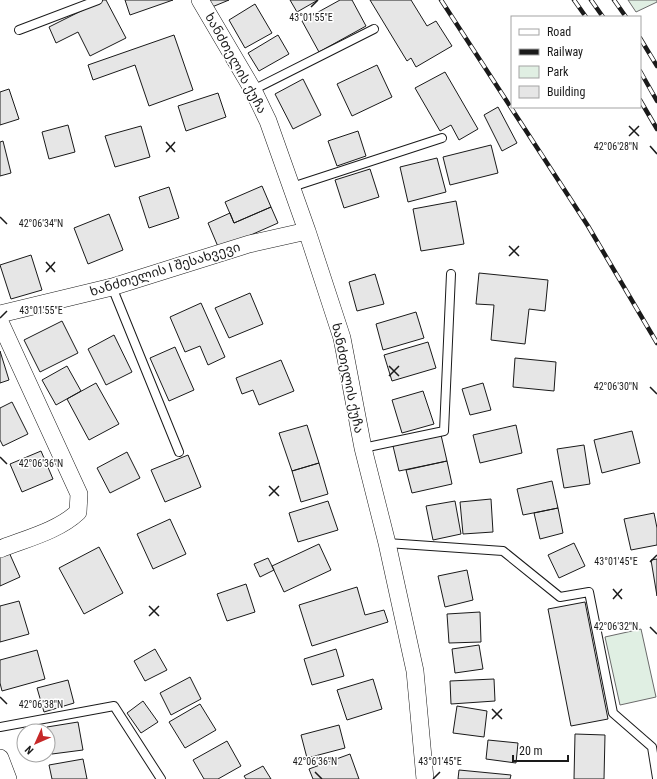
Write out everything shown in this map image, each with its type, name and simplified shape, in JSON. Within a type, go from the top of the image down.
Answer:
[{"type":"street","name":"ხანძთელის ქუჩა","points":[[200,0],[253,90],[268,121],[292,187],[342,338],[363,448],[388,543],[415,671],[425,779]]},
{"type":"street","name":"ხანძთელის I შესახვევი","points":[[0,314],[112,287],[249,244],[307,231]]},
{"type":"street","points":[[0,322],[79,494],[78,512],[70,519],[60,525],[0,549]]},
{"type":"lane","points":[[19,30],[98,0]]},
{"type":"lane","points":[[253,90],[374,29]]},
{"type":"lane","points":[[292,187],[442,138]]},
{"type":"lane","points":[[363,448],[444,431],[451,274]]},
{"type":"lane","points":[[112,287],[179,452]]},
{"type":"lane","points":[[388,543],[503,552],[560,596],[589,592],[613,713],[652,747],[657,778]]},
{"type":"lane","points":[[0,727],[114,706],[161,779]]},
{"type":"green space","points":[[628,0],[657,0],[657,2],[636,12]]},
{"type":"green space","points":[[641,629],[656,697],[620,705],[605,637]]},
{"type":"building","points":[[103,0],[106,0],[126,38],[90,56],[78,32],[56,43],[49,27]]},
{"type":"building","points":[[125,0],[173,0],[130,15]]},
{"type":"building","points":[[209,0],[229,0],[212,7]]},
{"type":"building","points":[[290,0],[318,0],[297,12]]},
{"type":"building","points":[[340,0],[352,0],[366,26],[319,52],[302,21]]},
{"type":"building","points":[[370,0],[411,0],[427,26],[436,21],[452,46],[416,67],[411,58],[407,61]]},
{"type":"building","points":[[255,4],[272,33],[245,48],[229,20]]},
{"type":"building","points":[[174,35],[193,90],[149,106],[135,65],[93,80],[88,65]]},
{"type":"building","points":[[278,35],[289,54],[259,71],[248,53]]},
{"type":"building","points":[[377,65],[392,97],[352,116],[337,84]]},
{"type":"building","points":[[445,72],[478,129],[459,140],[451,125],[440,131],[415,88]]},
{"type":"building","points":[[303,79],[321,115],[293,129],[275,94]]},
{"type":"building","points":[[9,89],[19,119],[0,125],[0,92]]},
{"type":"building","points":[[218,93],[226,117],[186,131],[178,106]]},
{"type":"building","points":[[498,107],[517,143],[502,151],[484,115]]},
{"type":"building","points":[[68,125],[75,152],[49,159],[42,132]]},
{"type":"building","points":[[141,126],[150,157],[115,167],[105,136]]},
{"type":"building","points":[[358,131],[366,156],[337,166],[328,141]]},
{"type":"building","points":[[3,141],[11,173],[0,176],[0,142]]},
{"type":"building","points":[[491,145],[498,173],[450,185],[443,157]]},
{"type":"building","points":[[437,158],[446,192],[408,202],[400,167]]},
{"type":"building","points":[[370,169],[379,197],[344,208],[335,180]]},
{"type":"building","points":[[262,186],[271,207],[234,223],[225,202]]},
{"type":"building","points":[[169,187],[179,218],[149,228],[139,197]]},
{"type":"building","points":[[456,201],[464,244],[421,251],[413,209]]},
{"type":"building","points":[[271,207],[278,223],[219,249],[208,223],[230,213],[234,223]]},
{"type":"building","points":[[109,214],[123,250],[88,264],[74,228]]},
{"type":"building","points":[[31,255],[42,290],[11,299],[0,265]]},
{"type":"building","points":[[479,273],[548,280],[545,311],[529,309],[525,344],[491,340],[494,305],[476,304]]},
{"type":"building","points":[[375,274],[384,304],[357,311],[349,282]]},
{"type":"building","points":[[250,293],[263,324],[229,338],[215,308]]},
{"type":"building","points":[[201,303],[225,357],[208,365],[200,346],[185,352],[170,317]]},
{"type":"building","points":[[416,312],[424,338],[383,350],[376,324]]},
{"type":"building","points":[[62,321],[78,353],[40,372],[24,340]]},
{"type":"building","points":[[114,335],[132,372],[106,385],[88,349]]},
{"type":"building","points":[[428,342],[436,368],[392,381],[384,355]]},
{"type":"building","points":[[175,347],[194,390],[169,401],[150,358]]},
{"type":"building","points":[[0,351],[9,380],[0,383]]},
{"type":"building","points":[[515,358],[556,362],[554,391],[513,387]]},
{"type":"building","points":[[281,360],[294,391],[259,405],[253,390],[242,394],[236,378]]},
{"type":"building","points":[[67,366],[81,391],[56,405],[42,380]]},
{"type":"building","points":[[96,383],[119,424],[89,440],[67,399]]},
{"type":"building","points":[[483,383],[491,410],[470,415],[462,389]]},
{"type":"building","points":[[423,391],[434,424],[402,433],[392,400]]},
{"type":"building","points":[[12,402],[28,434],[3,446],[0,440],[0,408]]},
{"type":"building","points":[[307,425],[319,463],[292,471],[279,433]]},
{"type":"building","points":[[516,425],[522,453],[480,463],[473,435]]},
{"type":"building","points":[[632,431],[640,463],[602,473],[594,440]]},
{"type":"building","points":[[441,435],[447,461],[399,471],[393,446]]},
{"type":"building","points":[[584,445],[590,484],[564,488],[557,449]]},
{"type":"building","points":[[41,451],[53,479],[22,492],[10,464]]},
{"type":"building","points":[[127,452],[140,478],[110,493],[97,468]]},
{"type":"building","points":[[188,455],[201,487],[165,502],[151,470]]},
{"type":"building","points":[[447,461],[452,484],[412,493],[406,470]]},
{"type":"building","points":[[319,463],[328,494],[301,502],[292,471]]},
{"type":"building","points":[[552,481],[558,508],[523,515],[517,489]]},
{"type":"building","points":[[491,499],[493,532],[463,534],[460,502]]},
{"type":"building","points":[[328,501],[338,530],[298,542],[289,513]]},
{"type":"building","points":[[455,501],[461,534],[433,540],[426,506]]},
{"type":"building","points":[[558,508],[563,533],[540,539],[534,513]]},
{"type":"building","points":[[654,513],[657,528],[657,545],[631,550],[624,519]]},
{"type":"building","points":[[170,519],[186,554],[153,569],[137,534]]},
{"type":"building","points":[[574,543],[585,566],[559,578],[548,555]]},
{"type":"building","points":[[319,544],[331,570],[284,592],[272,566]]},
{"type":"building","points":[[99,547],[123,593],[84,614],[59,568]]},
{"type":"building","points":[[8,550],[20,577],[0,586],[0,554]]},
{"type":"building","points":[[268,558],[274,570],[260,577],[254,564]]},
{"type":"building","points":[[657,559],[657,596],[651,560]]},
{"type":"building","points":[[467,570],[473,600],[445,607],[438,576]]},
{"type":"building","points":[[246,584],[255,612],[227,621],[217,594]]},
{"type":"building","points":[[357,587],[365,615],[384,610],[388,622],[312,646],[299,605]]},
{"type":"building","points":[[19,601],[29,634],[0,642],[0,606]]},
{"type":"building","points":[[585,602],[608,719],[571,726],[548,609]]},
{"type":"building","points":[[480,612],[481,642],[449,643],[447,614]]},
{"type":"building","points":[[479,645],[483,669],[455,673],[452,649]]},
{"type":"building","points":[[155,649],[167,670],[145,681],[134,661]]},
{"type":"building","points":[[336,649],[344,676],[312,685],[304,659]]},
{"type":"building","points":[[37,650],[45,679],[2,691],[0,683],[0,660]]},
{"type":"building","points":[[190,677],[201,699],[171,715],[160,693]]},
{"type":"building","points":[[373,679],[382,709],[347,720],[337,690]]},
{"type":"building","points":[[494,679],[495,701],[451,704],[450,681]]},
{"type":"building","points":[[68,680],[74,703],[44,712],[37,688]]},
{"type":"building","points":[[143,701],[158,722],[141,733],[127,713]]},
{"type":"building","points":[[200,704],[216,730],[185,748],[169,722]]},
{"type":"building","points":[[457,706],[487,711],[484,737],[453,733]]},
{"type":"building","points":[[78,722],[83,750],[56,753],[56,726]]},
{"type":"building","points":[[339,725],[345,748],[307,758],[301,735]]},
{"type":"building","points":[[575,734],[605,735],[604,779],[574,779]]},
{"type":"building","points":[[488,740],[518,743],[516,763],[486,759]]},
{"type":"building","points":[[227,741],[241,766],[218,779],[204,779],[193,760]]},
{"type":"building","points":[[350,754],[359,779],[313,779],[309,769]]},
{"type":"building","points":[[83,759],[87,779],[52,779],[49,765]]},
{"type":"building","points":[[263,766],[271,779],[246,779],[244,776]]},
{"type":"building","points":[[459,770],[511,775],[510,779],[458,779]]},
{"type":"railway","points":[[441,0],[511,108]]},
{"type":"railway","points":[[574,0],[585,16]]},
{"type":"railway","points":[[591,0],[602,16]]},
{"type":"railway","points":[[614,0],[625,16]]},
{"type":"railway","points":[[641,40],[657,66]]},
{"type":"railway","points":[[641,73],[657,101]]},
{"type":"railway","points":[[641,102],[657,129]]},
{"type":"railway","points":[[511,108],[588,226],[657,343]]}]
